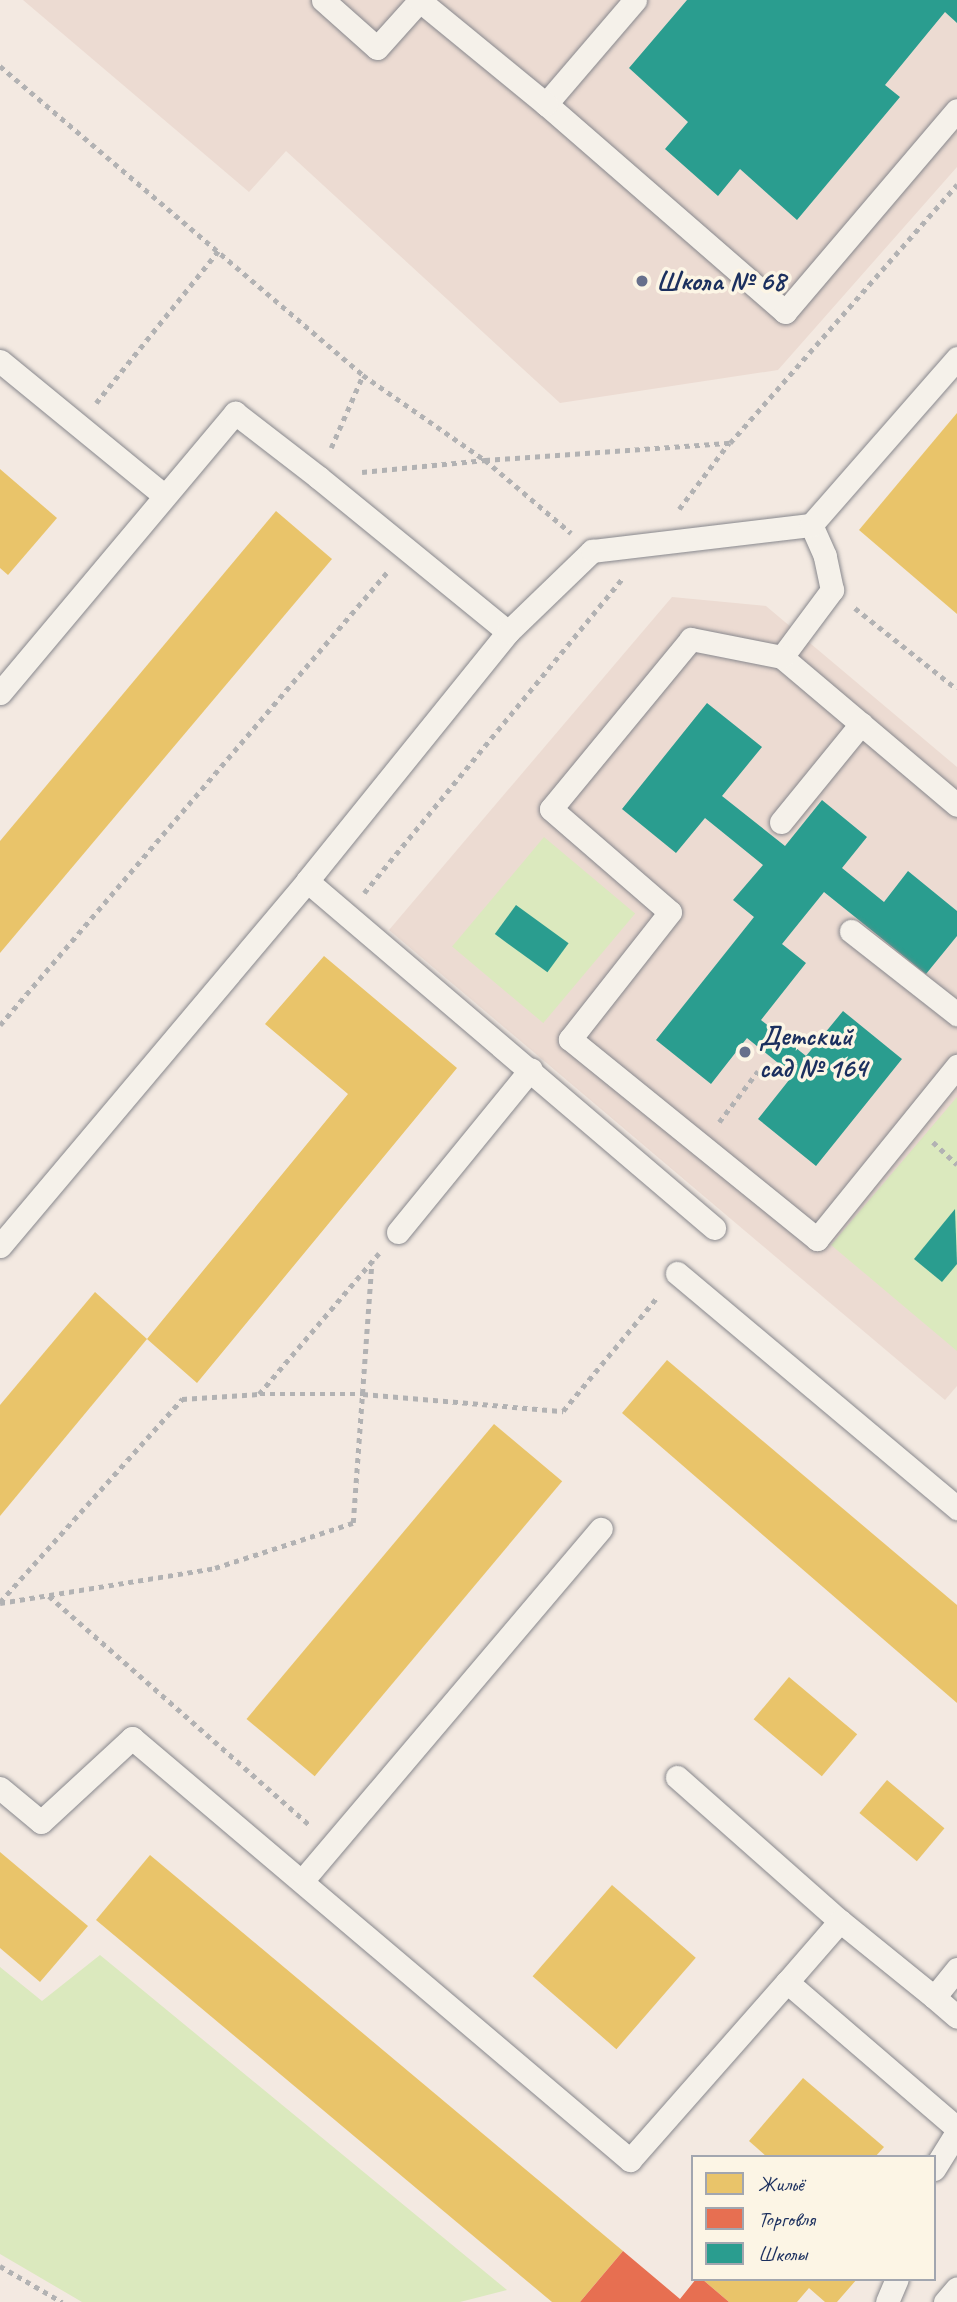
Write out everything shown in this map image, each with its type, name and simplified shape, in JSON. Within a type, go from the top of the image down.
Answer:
[{"type":"lane","points":[[323,0],[377,48],[420,1],[546,104],[785,312],[957,110]]},
{"type":"lane","points":[[546,104],[635,0]]},
{"type":"lane","points":[[0,1246],[307,881],[508,632],[592,551],[811,525],[957,358]]},
{"type":"lane","points":[[0,361],[164,495]]},
{"type":"lane","points":[[0,693],[235,413],[508,632]]},
{"type":"lane","points":[[782,657],[832,590],[825,556],[811,525]]},
{"type":"lane","points":[[957,805],[782,657],[691,639],[551,809],[670,912],[570,1039],[817,1239],[957,1066]]},
{"type":"lane","points":[[781,822],[861,724]]},
{"type":"lane","points":[[307,881],[531,1069],[714,1228]]},
{"type":"lane","points":[[851,932],[957,1014]]},
{"type":"lane","points":[[398,1231],[531,1069]]},
{"type":"lane","points":[[677,1273],[957,1508]]},
{"type":"lane","points":[[302,1881],[601,1529]]},
{"type":"lane","points":[[0,1788],[41,1822],[132,1738],[630,2160],[840,1921]]},
{"type":"lane","points":[[677,1777],[840,1921],[957,2017]]},
{"type":"lane","points":[[934,1997],[957,1969]]},
{"type":"lane","points":[[787,1982],[957,2130],[936,2166]]},
{"type":"lane","points":[[887,2302],[896,2281]]},
{"type":"lane","points":[[945,2302],[957,2288]]},
{"type":"path","points":[[0,66],[363,375],[485,460],[592,551]]},
{"type":"path","points":[[347,914],[651,544],[730,443],[957,185]]},
{"type":"path","points":[[78,425],[218,251]]},
{"type":"path","points":[[363,375],[318,477],[485,460],[730,443]]},
{"type":"path","points":[[0,1025],[407,549]]},
{"type":"path","points":[[832,590],[957,689]]},
{"type":"path","points":[[259,1394],[398,1231]]},
{"type":"path","points":[[0,1603],[215,1568],[353,1523],[372,1261]]},
{"type":"path","points":[[0,1603],[182,1399],[259,1394],[363,1394],[563,1411],[677,1273]]},
{"type":"path","points":[[49,1595],[333,1845]]},
{"type":"path","points":[[0,2266],[62,2302]]},
{"type":"shaded area","name":"Школа № 68","points":[[23,0],[957,0],[957,167],[778,370],[560,403],[286,151],[249,192]]},
{"type":"shaded area","name":"Детский сад № 164","points":[[672,597],[766,606],[957,767],[957,1386],[945,1400],[389,930]]},
{"type":"green space","points":[[544,837],[635,913],[543,1023],[452,947]]},
{"type":"green space","points":[[957,1097],[957,1351],[831,1245]]},
{"type":"green space","points":[[100,1955],[507,2290],[460,2302],[82,2302],[0,2254],[0,1967],[42,2001]]},
{"type":"building: Жильё","points":[[957,413],[957,614],[859,530]]},
{"type":"building: Жильё","points":[[0,469],[57,518],[8,575],[0,568]]},
{"type":"building: Жильё","points":[[276,511],[332,559],[0,953],[0,841]]},
{"type":"building: Жильё","points":[[324,956],[457,1068],[197,1383],[147,1339],[348,1094],[265,1024]]},
{"type":"building: Жильё","points":[[95,1292],[147,1339],[0,1516],[0,1405]]},
{"type":"building: Жильё","points":[[667,1360],[957,1605],[957,1703],[622,1413]]},
{"type":"building: Жильё","points":[[494,1424],[562,1481],[315,1776],[247,1719]]},
{"type":"building: Жильё","points":[[789,1677],[857,1734],[822,1776],[754,1719]]},
{"type":"building: Жильё","points":[[887,1780],[944,1828],[917,1861],[859,1813]]},
{"type":"building: Жильё","points":[[0,1852],[88,1926],[40,1982],[0,1948]]},
{"type":"building: Жильё","points":[[150,1855],[623,2251],[580,2302],[552,2302],[96,1920]]},
{"type":"building: Жильё","points":[[612,1885],[696,1958],[616,2049],[533,1976]]},
{"type":"building: Жильё","points":[[803,2078],[884,2147],[877,2155],[765,2155],[749,2141]]},
{"type":"building: Жильё","points":[[704,2281],[855,2281],[837,2302],[825,2302],[809,2288],[797,2302],[729,2302]]},
{"type":"building: Торговля","points":[[623,2251],[680,2299],[694,2281],[704,2281],[729,2302],[580,2302]]},
{"type":"building: Школы","points":[[687,0],[957,0],[957,23],[945,12],[885,85],[900,97],[797,220],[740,169],[718,196],[665,149],[688,122],[629,68]]},
{"type":"building: Школы","points":[[707,703],[762,747],[722,796],[785,846],[822,800],[867,837],[842,868],[884,902],[908,871],[957,911],[957,936],[926,974],[824,892],[782,944],[806,963],[761,1020],[806,1056],[843,1011],[902,1059],[816,1166],[758,1119],[793,1075],[747,1038],[711,1084],[656,1040],[754,917],[733,900],[763,865],[705,818],[676,853],[622,809]]},
{"type":"building: Школы","points":[[516,905],[569,943],[547,972],[495,934]]},
{"type":"building: Школы","points":[[955,1209],[957,1264],[942,1282],[914,1259]]},
{"type":"place","name":"Школа № 68","points":[[642,281]]},
{"type":"place","name":"Детский сад № 164","points":[[745,1052]]}]
